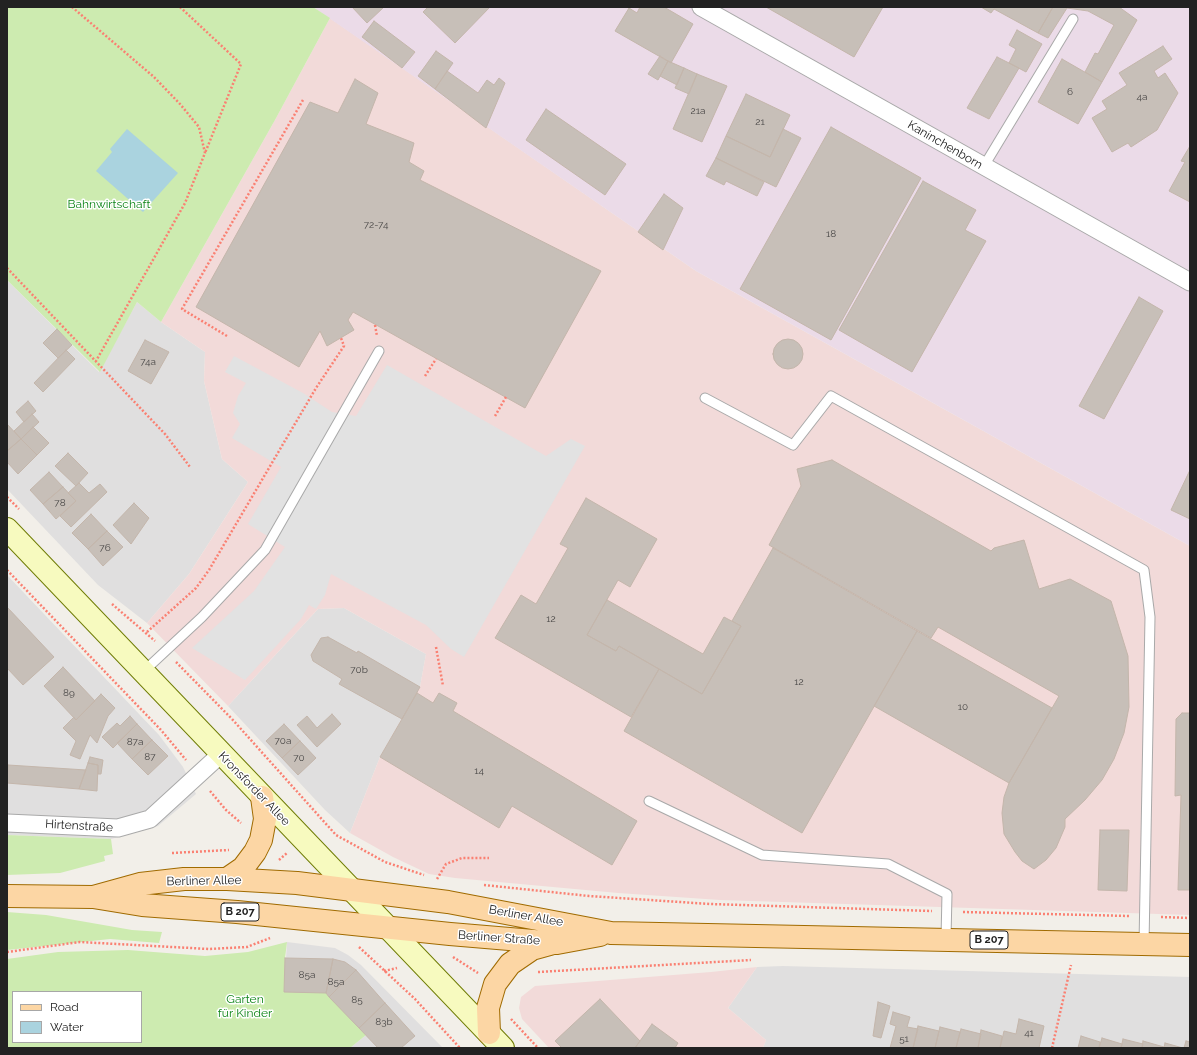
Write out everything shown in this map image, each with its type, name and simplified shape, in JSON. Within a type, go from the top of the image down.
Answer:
[{"type":"main road","name":"Kronsforder Allee","points":[[7,529],[496,1041]]},
{"type":"main road","points":[[227,878],[243,868],[256,852],[252,835],[265,819],[262,797]]},
{"type":"main road","name":"Berliner Allee","points":[[93,897],[140,884],[184,879],[227,878],[297,883],[448,902],[611,933]]},
{"type":"main road","name":"B 207","points":[[7,896],[93,897],[142,905],[244,913],[388,928]]},
{"type":"main road","name":"Berliner Straße","points":[[388,928],[557,943],[611,933]]},
{"type":"main road","name":"B 207","points":[[611,933],[946,938],[1190,945]]},
{"type":"main road","points":[[496,1041],[488,1008],[495,984],[510,964],[532,949],[557,943]]},
{"type":"street","name":"Kaninchenborn","points":[[700,7],[1190,282]]},
{"type":"street","name":"Hirtenstraße","points":[[7,822],[118,828],[150,819],[221,754]]},
{"type":"lane","points":[[984,166],[1073,19]]},
{"type":"lane","points":[[143,673],[202,617],[265,550],[379,351]]},
{"type":"lane","points":[[705,398],[793,446],[831,396],[1144,570],[1150,617],[1144,944]]},
{"type":"lane","points":[[649,801],[762,855],[888,864],[947,894],[946,938]]},
{"type":"path","points":[[72,7],[154,77],[180,104],[199,127],[205,153]]},
{"type":"path","points":[[96,361],[184,203],[241,64],[180,7]]},
{"type":"path","points":[[227,336],[182,309],[303,100]]},
{"type":"path","points":[[7,268],[165,434],[190,468]]},
{"type":"path","points":[[147,632],[196,588],[209,570],[316,388],[344,346],[341,338]]},
{"type":"path","points":[[425,376],[436,358]]},
{"type":"path","points":[[495,416],[506,397]]},
{"type":"path","points":[[7,570],[161,730],[226,810],[280,860]]},
{"type":"path","points":[[108,601],[147,632],[232,719],[336,835],[385,862],[436,880],[444,880]]},
{"type":"path","points":[[436,647],[443,686]]},
{"type":"path","points":[[241,823],[252,835]]},
{"type":"path","points":[[172,852],[232,850]]},
{"type":"path","points":[[436,880],[446,864],[462,858],[489,858]]},
{"type":"path","points":[[482,884],[589,896],[710,904],[1190,918]]},
{"type":"path","points":[[7,952],[80,942],[209,949],[247,946],[269,938]]},
{"type":"path","points":[[1052,1048],[1076,942]]},
{"type":"path","points":[[361,949],[415,999],[460,1048]]},
{"type":"path","points":[[537,972],[755,959]]},
{"type":"path","points":[[510,1015],[511,1020],[538,1048]]},
{"type":"shaded area","points":[[313,7],[1190,7],[1190,546],[696,271]]},
{"type":"shaded area","points":[[330,18],[696,271],[1190,546],[1190,915],[720,900],[618,893],[455,878],[429,874],[393,857],[350,833],[380,757],[420,687],[426,654],[344,608],[318,609],[228,706],[147,623],[189,574],[248,482],[222,459],[204,381],[205,352],[161,322],[275,120]]},
{"type":"shaded area","points":[[7,280],[99,372],[137,302],[161,322],[205,352],[204,381],[222,459],[248,482],[189,574],[147,623],[98,585],[7,489]]},
{"type":"shaded area","points":[[234,356],[303,393],[332,412],[356,416],[387,365],[546,456],[571,439],[585,446],[464,657],[451,649],[426,625],[331,574],[325,595],[316,609],[309,605],[301,619],[245,680],[192,648],[254,591],[285,547],[248,524],[281,467],[232,438],[240,424],[233,413],[238,396],[246,383],[225,372]]},
{"type":"shaded area","points":[[7,575],[159,735],[183,767],[196,794],[158,826],[111,839],[7,835]]},
{"type":"shaded area","points":[[344,608],[426,654],[420,687],[380,757],[350,833],[325,810],[228,706],[318,609]]},
{"type":"shaded area","points":[[287,942],[335,948],[348,955],[361,965],[443,1048],[350,1048],[366,1035],[284,992]]},
{"type":"shaded area","points":[[783,966],[1190,977],[1190,1048],[763,1048],[766,1040],[728,1008],[757,967]]},
{"type":"shaded area","points":[[757,967],[728,1008],[766,1040],[763,1048],[549,1048],[522,1019],[519,1008],[521,997],[535,986]]},
{"type":"green space","name":"Bahnwirtschaft","points":[[7,7],[313,7],[330,18],[275,120],[161,322],[137,302],[100,372],[7,280]]},
{"type":"green space","points":[[7,835],[111,839],[113,854],[104,856],[105,861],[60,873],[7,875]]},
{"type":"green space","points":[[7,912],[46,915],[132,930],[162,932],[159,943],[110,939],[7,950]]},
{"type":"green space","name":"Garten für Kinder","points":[[287,942],[285,958],[326,993],[366,1035],[350,1048],[7,1048],[7,959],[58,952],[128,950],[205,956],[248,952]]},
{"type":"water","points":[[127,129],[178,173],[143,212],[96,171],[112,152],[110,149]]},
{"type":"building","points":[[352,7],[384,7],[367,23]]},
{"type":"building","points":[[428,7],[490,7],[455,43],[423,12]]},
{"type":"building","points":[[640,7],[664,7],[693,24],[671,63],[615,31],[629,8],[637,13]]},
{"type":"building","points":[[766,7],[883,7],[854,57]]},
{"type":"building","points":[[981,7],[1053,7],[1038,33],[994,9],[991,13]]},
{"type":"building","points":[[1053,7],[1119,7],[1137,20],[1102,82],[1085,72],[1095,53],[1098,54],[1114,25],[1088,11],[1067,8],[1048,38],[1038,33]]},
{"type":"building","points":[[374,21],[415,52],[402,68],[362,37]]},
{"type":"building","points":[[1017,30],[1042,44],[1026,72],[1009,63],[1016,49],[1009,45]]},
{"type":"building","points":[[1163,46],[1172,59],[1154,71],[1158,78],[1165,73],[1178,93],[1157,130],[1131,147],[1128,143],[1112,152],[1092,118],[1107,109],[1102,101],[1127,85],[1119,73]]},
{"type":"building","points":[[436,51],[453,63],[435,89],[418,76]]},
{"type":"building","points":[[660,56],[668,61],[658,80],[648,74]]},
{"type":"building","points":[[997,57],[1019,68],[989,119],[967,108]]},
{"type":"building","points":[[1062,59],[1102,82],[1078,124],[1038,102]]},
{"type":"building","points":[[668,61],[684,68],[677,85],[660,76]]},
{"type":"building","points":[[684,68],[697,74],[689,94],[675,88]]},
{"type":"building","points":[[447,71],[478,93],[487,80],[494,85],[499,78],[505,83],[486,128],[435,89]]},
{"type":"building","points":[[697,74],[727,86],[702,142],[673,129]]},
{"type":"building","points":[[355,79],[378,93],[366,124],[414,143],[409,162],[424,171],[420,180],[601,271],[525,408],[353,312],[348,320],[354,330],[327,346],[320,331],[299,367],[196,307],[310,102],[338,113]]},
{"type":"building","points":[[746,94],[790,115],[770,157],[726,136]]},
{"type":"building","points":[[546,109],[626,164],[605,195],[526,140]]},
{"type":"building","points":[[831,127],[921,178],[831,340],[740,289]]},
{"type":"building","points":[[783,129],[801,138],[776,187],[716,158],[726,136],[770,157]]},
{"type":"building","points":[[1190,146],[1190,202],[1169,191],[1185,162],[1181,161]]},
{"type":"building","points":[[716,158],[764,182],[757,196],[726,181],[724,185],[706,176]]},
{"type":"building","points":[[923,181],[976,210],[965,230],[986,241],[912,372],[839,330]]},
{"type":"building","points":[[664,194],[683,208],[663,250],[638,232]]},
{"type":"building","points":[[1139,297],[1163,311],[1104,419],[1079,406]]},
{"type":"building","points":[[57,329],[72,345],[58,358],[43,343]]},
{"type":"building","points":[[788,339],[799,343],[803,354],[799,365],[788,369],[777,365],[773,354],[777,343]]},
{"type":"building","points":[[145,340],[169,352],[151,384],[128,371]]},
{"type":"building","points":[[66,350],[75,359],[43,392],[34,383]]},
{"type":"building","points":[[28,401],[36,411],[24,422],[16,412]]},
{"type":"building","points":[[32,414],[39,422],[21,439],[14,431]]},
{"type":"building","points":[[7,424],[21,439],[7,451]]},
{"type":"building","points":[[33,427],[49,443],[37,455],[21,439]]},
{"type":"building","points":[[21,439],[37,455],[18,474],[7,462],[7,451]]},
{"type":"building","points":[[68,453],[88,473],[76,486],[55,466]]},
{"type":"building","points":[[832,460],[991,551],[994,548],[1024,540],[1039,589],[1070,579],[1111,601],[1128,656],[1129,707],[1124,733],[1114,759],[1102,780],[1085,800],[1065,819],[1065,827],[1056,848],[1046,860],[1034,869],[1022,861],[1004,834],[1002,813],[1004,797],[1009,783],[1059,696],[938,627],[931,638],[769,545],[801,486],[797,469]]},
{"type":"building","points":[[1190,470],[1190,519],[1171,510]]},
{"type":"building","points":[[49,472],[63,487],[43,504],[30,490]]},
{"type":"building","points":[[79,483],[89,493],[100,484],[107,492],[71,527],[60,516],[76,501],[68,493]]},
{"type":"building","points":[[63,487],[76,501],[56,519],[43,504]]},
{"type":"building","points":[[586,498],[657,539],[630,587],[618,580],[587,635],[616,651],[619,646],[659,669],[631,717],[495,638],[521,595],[536,604],[568,548],[560,544]]},
{"type":"building","points":[[134,503],[149,518],[131,544],[113,525]]},
{"type":"building","points":[[91,514],[107,531],[88,549],[72,533]]},
{"type":"building","points":[[107,531],[123,547],[103,566],[88,549]]},
{"type":"building","points":[[773,548],[917,631],[802,833],[624,731],[659,669],[702,694],[741,626],[732,621]]},
{"type":"building","points":[[607,600],[703,654],[724,617],[741,626],[702,694],[619,646],[616,651],[587,635]]},
{"type":"building","points":[[7,607],[54,657],[23,685],[7,668]]},
{"type":"building","points":[[917,631],[1052,708],[1009,783],[874,706]]},
{"type":"building","points":[[328,637],[357,653],[358,651],[420,687],[402,719],[339,684],[342,679],[313,661],[311,655],[321,638]]},
{"type":"building","points":[[63,667],[95,701],[76,720],[44,686]]},
{"type":"building","points":[[417,693],[433,703],[439,693],[457,703],[453,711],[637,821],[612,865],[512,806],[499,828],[380,757]]},
{"type":"building","points":[[101,694],[115,708],[108,716],[97,743],[90,735],[80,759],[70,755],[76,741],[63,728],[74,717],[76,720]]},
{"type":"building","points":[[1182,713],[1190,713],[1190,890],[1178,890],[1181,795],[1175,796],[1176,719]]},
{"type":"building","points":[[332,714],[341,724],[317,747],[297,725],[307,716],[317,728]]},
{"type":"building","points":[[130,716],[137,724],[113,748],[102,737],[117,723],[120,726]]},
{"type":"building","points":[[137,724],[152,740],[132,759],[117,743]]},
{"type":"building","points":[[284,724],[300,741],[282,758],[266,741]]},
{"type":"building","points":[[152,740],[168,756],[148,775],[132,759]]},
{"type":"building","points":[[300,741],[316,758],[298,775],[282,758]]},
{"type":"building","points":[[90,757],[103,760],[101,774],[98,774],[98,765],[88,763]]},
{"type":"building","points":[[88,763],[98,765],[97,791],[79,789]]},
{"type":"building","points":[[8,765],[86,770],[79,789],[7,783]]},
{"type":"building","points":[[1100,830],[1129,830],[1127,891],[1098,890]]},
{"type":"building","points":[[285,958],[333,959],[326,993],[284,992]]},
{"type":"building","points":[[333,959],[345,962],[356,970],[329,997],[326,993]]},
{"type":"building","points":[[356,970],[385,1003],[359,1028],[329,997]]},
{"type":"building","points":[[600,999],[640,1041],[635,1048],[562,1048],[555,1041]]},
{"type":"building","points":[[878,1002],[890,1006],[881,1038],[873,1036]]},
{"type":"building","points":[[385,1003],[415,1036],[401,1048],[378,1048],[359,1028]]},
{"type":"building","points":[[893,1012],[910,1017],[907,1027],[918,1029],[913,1048],[890,1048],[896,1026],[890,1024]]},
{"type":"building","points":[[1019,1019],[1044,1026],[1039,1048],[1000,1048],[1004,1031],[1016,1034]]},
{"type":"building","points":[[652,1024],[678,1043],[675,1048],[635,1048]]},
{"type":"building","points":[[918,1026],[939,1031],[935,1048],[913,1048]]},
{"type":"building","points":[[940,1027],[960,1032],[956,1048],[935,1048]]},
{"type":"building","points":[[961,1029],[981,1034],[978,1048],[956,1048]]},
{"type":"building","points":[[981,1030],[1002,1036],[1000,1048],[978,1048]]},
{"type":"building","points":[[1081,1036],[1100,1042],[1099,1048],[1078,1048]]},
{"type":"building","points":[[1102,1038],[1122,1044],[1121,1048],[1099,1048]]},
{"type":"building","points":[[1123,1039],[1143,1044],[1142,1048],[1121,1048]]},
{"type":"building","points":[[1143,1041],[1164,1047],[1164,1048],[1142,1048]]},
{"type":"building","points":[[1186,1041],[1190,1042],[1190,1048],[1184,1048]]},
{"type":"building","points":[[1165,1043],[1183,1048],[1164,1048]]}]
